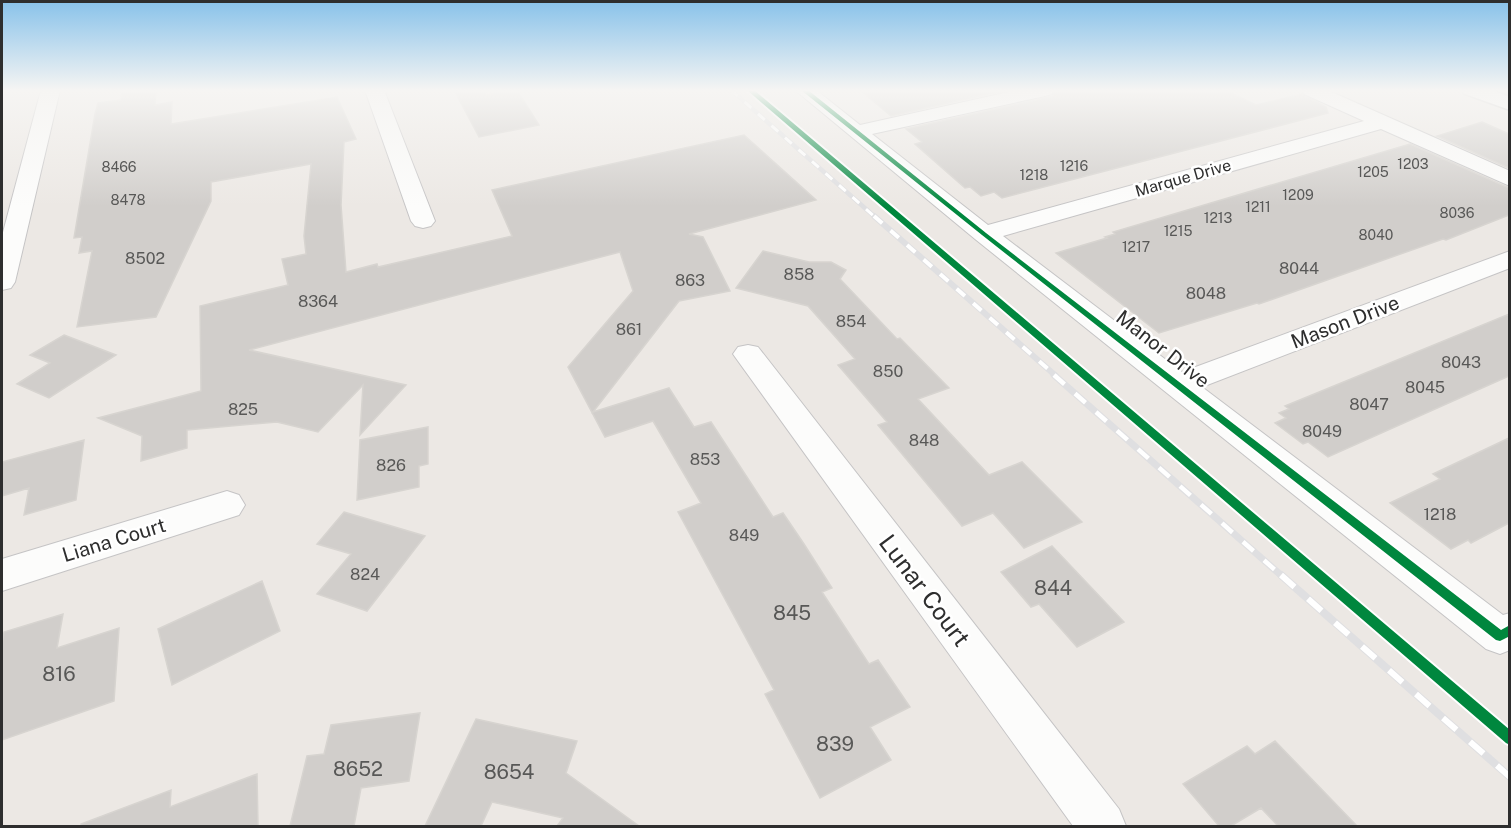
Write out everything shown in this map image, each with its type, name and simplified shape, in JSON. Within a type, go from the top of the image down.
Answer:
[{"type":"street","points":[[2,282],[6,244],[40,129]]},
{"type":"street","points":[[388,129],[423,221]]},
{"type":"street","name":"Manor Drive","points":[[852,129],[984,234],[1505,633]]},
{"type":"street","points":[[856,132],[871,129]]},
{"type":"street","name":"Marque Drive","points":[[984,234],[1358,129]]},
{"type":"street","points":[[1397,129],[1509,179]]},
{"type":"street","name":"Mason Drive","points":[[1180,384],[1509,259]]},
{"type":"street","name":"Lunar Court","points":[[748,354],[1102,826]]},
{"type":"street","name":"Liana Court","points":[[2,575],[228,505]]},
{"type":"building","points":[[93,129],[351,129],[356,139],[344,142],[341,205],[346,272],[377,264],[378,267],[512,236],[492,190],[744,135],[816,200],[689,234],[703,237],[730,291],[679,301],[593,412],[669,388],[694,427],[711,422],[773,517],[783,513],[804,544],[832,588],[822,592],[869,664],[878,660],[910,707],[870,727],[891,760],[820,798],[765,694],[774,690],[678,512],[701,503],[653,421],[605,437],[568,367],[633,291],[620,252],[249,350],[406,385],[360,435],[363,385],[318,432],[277,422],[187,430],[187,448],[141,461],[142,436],[98,418],[201,391],[200,306],[288,285],[282,259],[306,254],[304,236],[311,164],[211,182],[211,201],[156,317],[77,327],[92,251],[79,253],[82,237],[74,238]]},
{"type":"building","points":[[475,129],[521,129],[479,137]]},
{"type":"building","points":[[906,129],[1268,129],[1002,198],[994,192],[981,196],[970,187],[965,188],[915,144],[922,142]]},
{"type":"building","points":[[1461,129],[1497,129],[1509,134],[1509,168],[1437,136]]},
{"type":"building","points":[[1410,144],[1509,188],[1509,215],[1446,240],[1443,239],[1259,304],[1159,333],[1056,253],[1107,238],[1105,237],[1115,234],[1113,232]]},
{"type":"building","points":[[763,251],[809,262],[831,262],[846,270],[840,279],[897,339],[900,338],[949,388],[918,399],[989,475],[1022,462],[1082,522],[1024,548],[993,513],[962,526],[878,425],[887,422],[838,365],[855,359],[808,306],[736,288]]},
{"type":"building","points":[[1509,314],[1509,376],[1328,457],[1308,442],[1303,444],[1275,423],[1286,418],[1279,413],[1289,409],[1285,406]]},
{"type":"building","points":[[64,335],[116,355],[49,398],[17,384],[50,363],[30,355]]},
{"type":"building","points":[[428,427],[428,464],[419,466],[419,487],[357,500],[360,440]]},
{"type":"building","points":[[1509,438],[1509,523],[1471,543],[1468,540],[1451,549],[1390,503],[1440,479],[1433,474]]},
{"type":"building","points":[[84,440],[76,500],[24,515],[29,488],[2,496],[2,462]]},
{"type":"building","points":[[344,512],[425,536],[367,611],[317,594],[351,554],[317,544]]},
{"type":"building","points":[[1052,546],[1124,622],[1077,647],[1039,604],[1031,607],[1001,572]]},
{"type":"building","points":[[262,581],[280,631],[172,685],[158,629]]},
{"type":"building","points":[[63,614],[57,648],[119,628],[114,701],[2,740],[4,632]]},
{"type":"building","points":[[420,713],[409,781],[361,788],[354,826],[290,826],[307,756],[324,754],[331,725]]},
{"type":"building","points":[[476,719],[577,741],[566,773],[639,826],[557,826],[563,818],[492,802],[481,826],[425,826]]},
{"type":"building","points":[[1275,741],[1357,826],[1278,826],[1261,808],[1231,826],[1219,826],[1183,784],[1247,746],[1255,754]]},
{"type":"building","points":[[257,774],[258,826],[81,826],[81,824],[171,790],[170,807]]},
{"type":"railway","points":[[775,129],[875,217]]},
{"type":"railway","points":[[874,216],[1056,376]]},
{"type":"railway","points":[[1054,375],[1283,577]]},
{"type":"railway","points":[[1281,575],[1510,777]]},
{"type":"cycle path","points":[[795,129],[1510,739]]},
{"type":"cycle path","points":[[852,129],[1500,636],[1510,630]]}]
